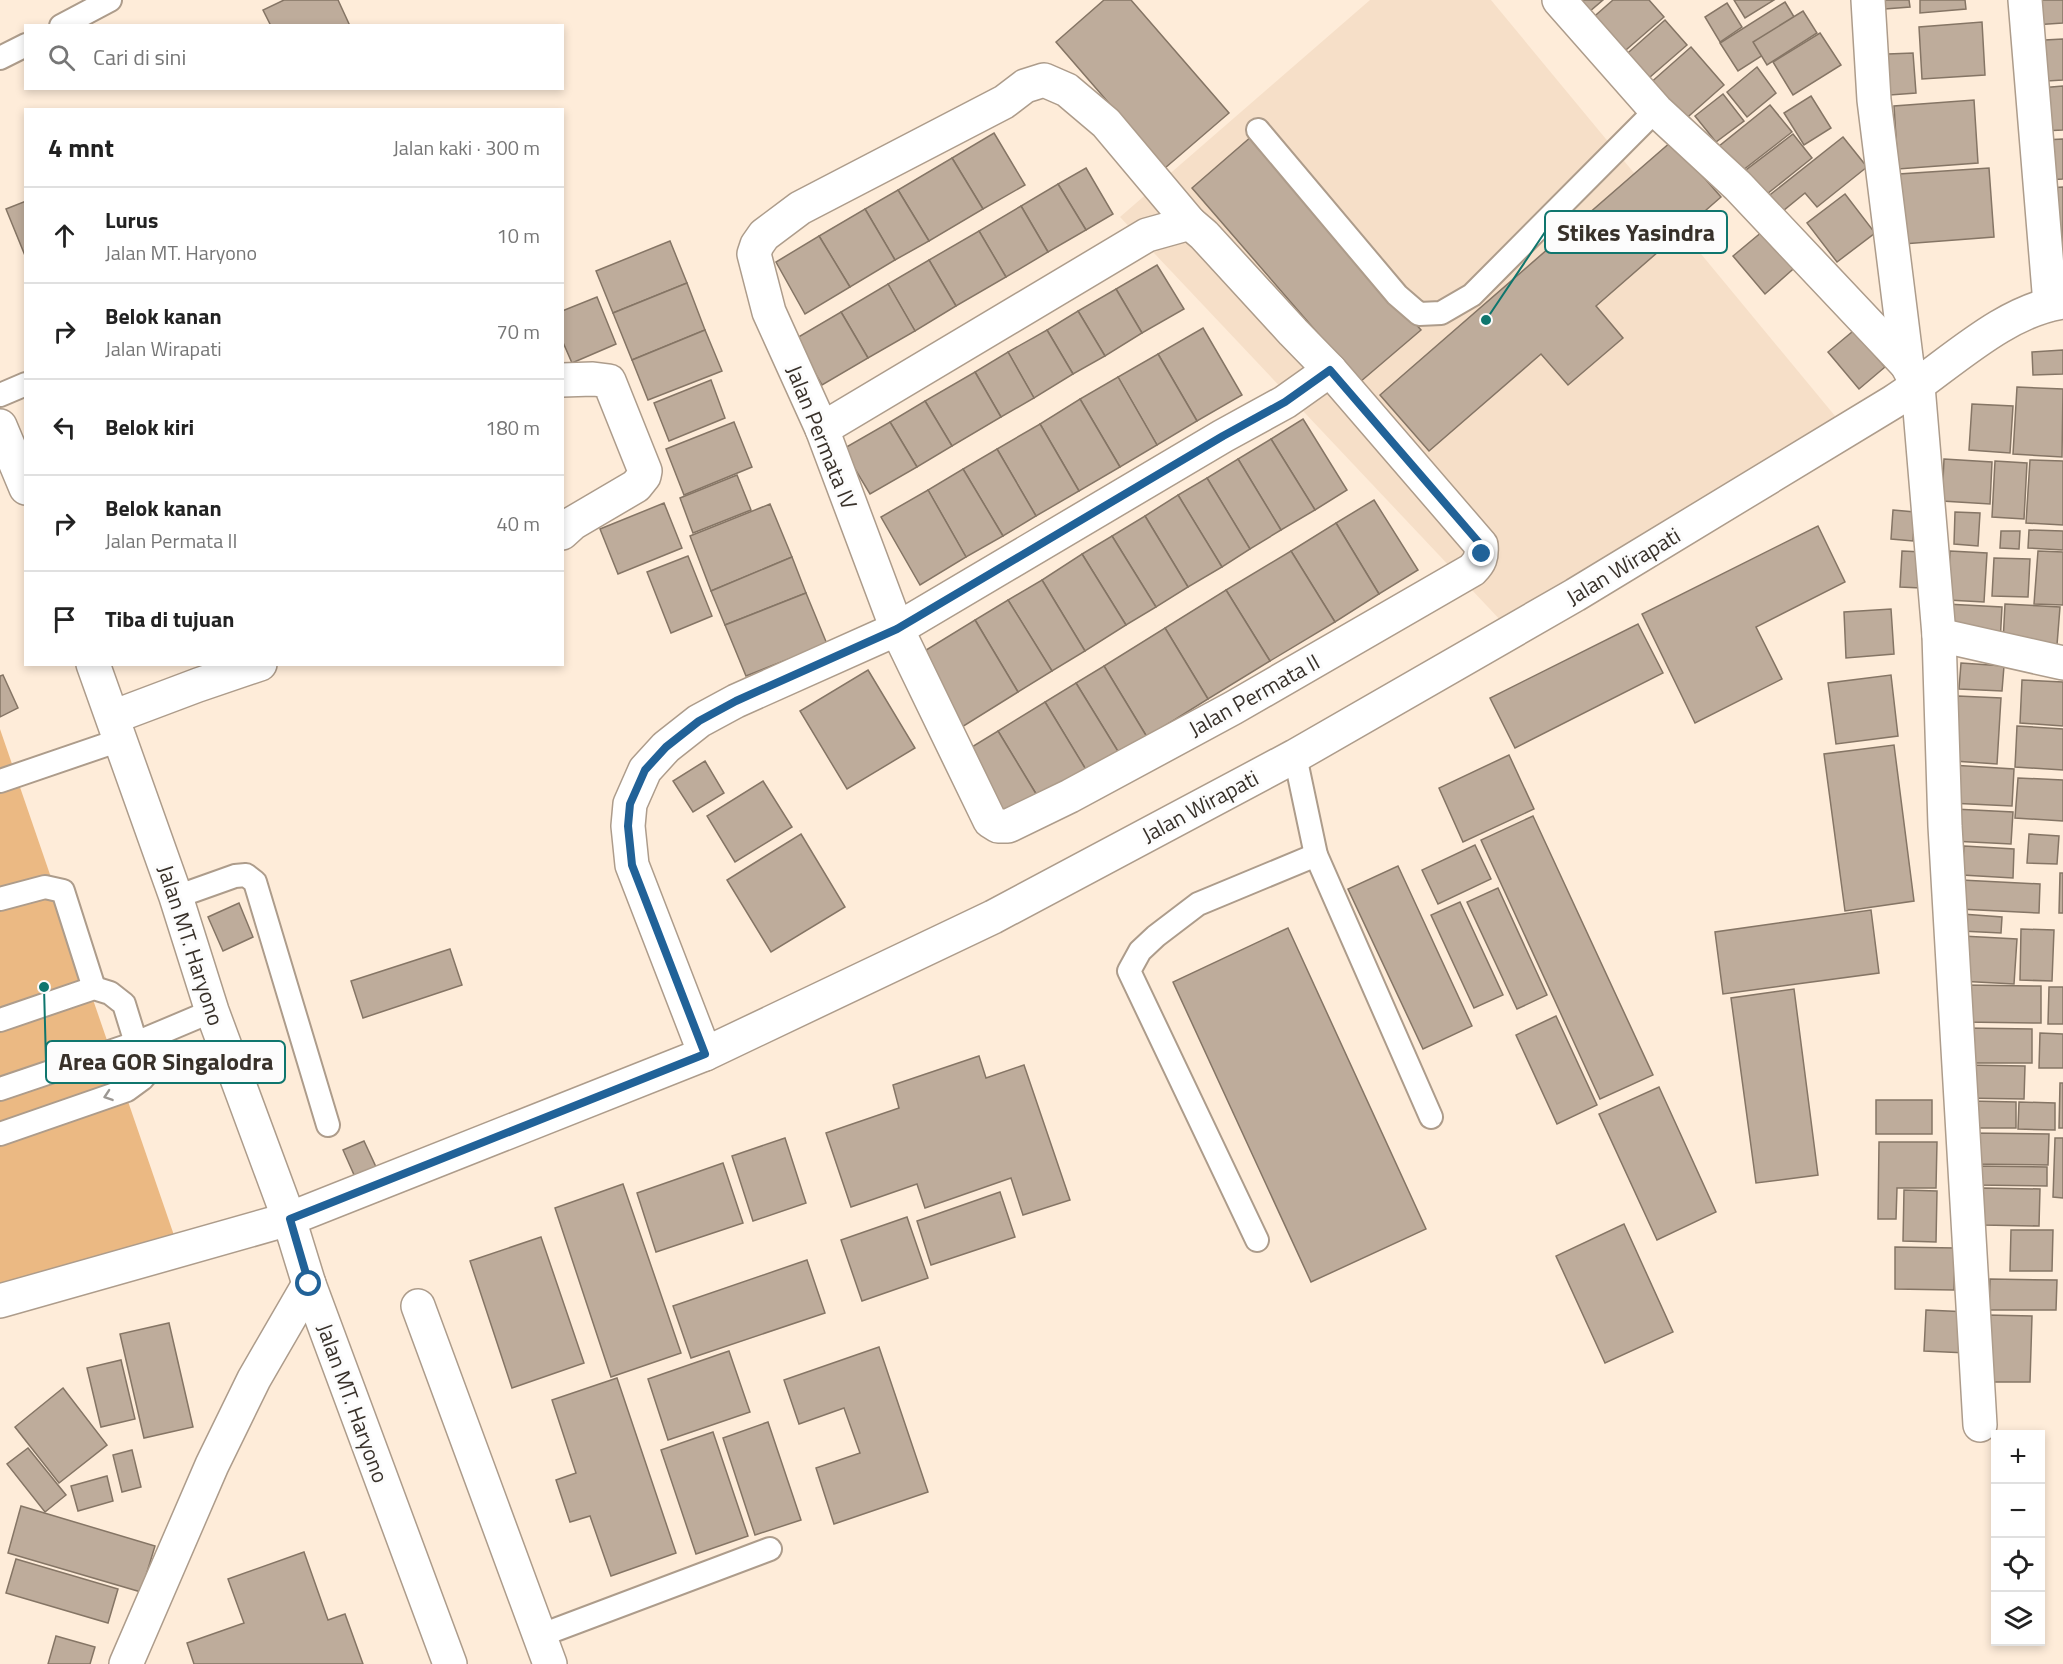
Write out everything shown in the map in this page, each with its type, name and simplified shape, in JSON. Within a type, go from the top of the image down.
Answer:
[{"type":"street","points":[[1559,0],[1656,110],[1738,186],[1913,375]]},
{"type":"street","points":[[1868,0],[1874,100],[1913,375],[1939,635],[1945,826],[1980,1425]]},
{"type":"street","points":[[2025,0],[2057,303]]},
{"type":"street","name":"Jalan Permata IV","points":[[897,629],[822,429],[769,312],[754,254],[764,235],[800,208],[1004,102],[1025,86],[1044,80],[1067,90],[1106,123],[1190,223]]},
{"type":"street","points":[[705,1054],[632,865],[628,826],[630,804],[645,770],[666,747],[699,721],[736,701],[897,629],[1223,436],[1285,402],[1330,370],[1293,333],[1204,235],[1190,223],[1147,236],[822,429]]},
{"type":"street","name":"Jalan Wirapati","points":[[0,1302],[290,1219],[705,1054],[993,917],[1295,756],[1575,595],[1913,375],[2012,320],[2057,303]]},
{"type":"street","name":"Jalan Permata II","points":[[897,629],[986,814],[990,821],[998,826],[1008,826],[1070,796],[1233,708],[1472,570],[1479,563],[1482,554],[1481,545],[1330,370]]},
{"type":"street","points":[[564,381],[593,379],[609,381],[645,471],[636,486],[573,523],[564,531]]},
{"type":"street","points":[[0,426],[13,473]]},
{"type":"street","points":[[1939,635],[2063,663]]},
{"type":"street","name":"Jalan MT. Haryono","points":[[94,666],[176,897],[212,1011],[290,1219],[309,1284],[450,1664]]},
{"type":"street","points":[[116,729],[224,670],[248,666]]},
{"type":"street","points":[[126,1664],[221,1446],[254,1378],[309,1284]]},
{"type":"street","points":[[418,1306],[544,1650]]},
{"type":"lane","points":[[66,24],[110,0]]},
{"type":"lane","points":[[0,58],[24,46]]},
{"type":"lane","points":[[1258,130],[1397,295],[1419,314],[1441,313],[1472,295],[1656,110]]},
{"type":"lane","points":[[0,395],[24,385]]},
{"type":"lane","points":[[0,781],[116,729]]},
{"type":"lane","points":[[1295,756],[1316,855],[1431,1117]]},
{"type":"lane","points":[[1257,1240],[1129,971],[1140,951],[1198,904],[1316,855]]},
{"type":"lane","points":[[176,897],[235,876],[246,875],[255,882],[328,1125]]},
{"type":"lane","points":[[0,898],[45,887],[63,891],[94,988]]},
{"type":"lane","points":[[0,1020],[94,988],[110,993],[124,1004],[148,1072],[127,1090],[0,1134]]},
{"type":"lane","points":[[0,1089],[136,1043],[212,1011]]},
{"type":"lane","points":[[544,1650],[770,1549]]},
{"type":"shaded area","points":[[1370,0],[1491,0],[1840,422],[1504,624],[1120,217]]},
{"type":"shaded area","points":[[0,729],[177,1244],[0,1292]]},
{"type":"building","points":[[284,0],[338,0],[349,24],[270,24],[263,10]]},
{"type":"building","points":[[1104,0],[1131,0],[1229,113],[1165,168],[1056,42]]},
{"type":"building","points":[[1567,0],[1603,0],[1582,18]]},
{"type":"building","points":[[1613,0],[1649,0],[1664,17],[1619,56],[1589,21]]},
{"type":"building","points":[[1734,0],[1774,0],[1745,18]]},
{"type":"building","points":[[1871,0],[1909,0],[1910,7],[1872,10]]},
{"type":"building","points":[[1920,0],[1965,0],[1966,9],[1920,13]]},
{"type":"building","points":[[2032,0],[2063,0],[2063,23],[2034,25]]},
{"type":"building","points":[[1785,2],[1802,30],[1738,71],[1720,43]]},
{"type":"building","points":[[1727,3],[1742,27],[1720,42],[1705,17]]},
{"type":"building","points":[[1803,11],[1817,33],[1767,65],[1753,42]]},
{"type":"building","points":[[1665,20],[1687,45],[1642,84],[1621,59]]},
{"type":"building","points":[[1982,22],[1985,75],[1922,79],[1919,27]]},
{"type":"building","points":[[1820,33],[1841,65],[1793,95],[1773,62]]},
{"type":"building","points":[[2063,39],[2063,80],[2047,81],[2045,40]]},
{"type":"building","points":[[1691,47],[1724,85],[1681,123],[1648,85]]},
{"type":"building","points":[[1913,53],[1916,93],[1890,95],[1888,54]]},
{"type":"building","points":[[1757,67],[1776,93],[1747,117],[1727,92]]},
{"type":"building","points":[[2063,86],[2063,130],[2043,131],[2040,88]]},
{"type":"building","points":[[1723,94],[1744,121],[1716,142],[1695,116]]},
{"type":"building","points":[[1811,96],[1831,128],[1804,145],[1784,113]]},
{"type":"building","points":[[1974,100],[1978,163],[1898,169],[1894,106]]},
{"type":"building","points":[[1770,105],[1792,132],[1738,174],[1718,147]]},
{"type":"building","points":[[994,133],[1025,185],[983,209],[952,158]]},
{"type":"building","points":[[1793,134],[1812,158],[1762,198],[1742,173]]},
{"type":"building","points":[[1252,136],[1421,330],[1360,382],[1192,188]]},
{"type":"building","points":[[1843,137],[1867,167],[1817,207],[1805,193],[1778,215],[1766,198]]},
{"type":"building","points":[[2063,139],[2063,179],[2047,180],[2044,140]]},
{"type":"building","points":[[1672,141],[1721,197],[1596,306],[1623,338],[1568,385],[1541,354],[1429,451],[1380,395]]},
{"type":"building","points":[[952,158],[983,209],[929,241],[898,190]]},
{"type":"building","points":[[1086,168],[1113,214],[1086,230],[1058,184]]},
{"type":"building","points":[[1989,168],[1994,237],[1903,244],[1899,174]]},
{"type":"building","points":[[1058,184],[1086,230],[1048,252],[1021,206]]},
{"type":"building","points":[[2063,187],[2063,277],[2050,188]]},
{"type":"building","points":[[898,190],[929,241],[895,260],[865,209]]},
{"type":"building","points":[[1845,194],[1875,233],[1837,262],[1807,223]]},
{"type":"building","points":[[24,202],[24,253],[6,209]]},
{"type":"building","points":[[1021,206],[1048,252],[1006,277],[979,231]]},
{"type":"building","points":[[865,209],[895,260],[850,287],[819,236]]},
{"type":"building","points":[[1769,226],[1800,263],[1765,294],[1733,256]]},
{"type":"building","points":[[979,231],[1006,277],[956,306],[929,260]]},
{"type":"building","points":[[819,236],[850,287],[805,314],[776,262]]},
{"type":"building","points":[[670,241],[687,283],[613,313],[596,271]]},
{"type":"building","points":[[929,260],[956,306],[915,331],[888,284]]},
{"type":"building","points":[[1157,265],[1184,309],[1142,333],[1116,289]]},
{"type":"building","points":[[687,283],[705,330],[632,360],[613,313]]},
{"type":"building","points":[[888,284],[915,331],[868,358],[841,312]]},
{"type":"building","points":[[1116,289],[1142,333],[1105,356],[1078,311]]},
{"type":"building","points":[[597,297],[616,344],[572,363],[564,345],[564,310]]},
{"type":"building","points":[[1078,311],[1105,356],[1073,374],[1047,330]]},
{"type":"building","points":[[841,312],[868,358],[822,385],[795,339]]},
{"type":"building","points":[[1858,327],[1877,348],[1872,352],[1885,367],[1859,389],[1828,352]]},
{"type":"building","points":[[1203,328],[1242,395],[1197,421],[1158,354]]},
{"type":"building","points":[[705,330],[722,371],[648,400],[632,360]]},
{"type":"building","points":[[1047,330],[1073,374],[1034,398],[1008,352]]},
{"type":"building","points":[[2063,350],[2063,374],[2033,375],[2032,352]]},
{"type":"building","points":[[1008,352],[1034,398],[1001,417],[975,372]]},
{"type":"building","points":[[1158,354],[1197,421],[1157,445],[1118,377]]},
{"type":"building","points":[[975,372],[1001,417],[952,446],[925,401]]},
{"type":"building","points":[[1118,377],[1157,445],[1120,467],[1080,399]]},
{"type":"building","points":[[711,380],[725,418],[669,441],[654,403]]},
{"type":"building","points":[[2017,387],[2063,389],[2062,457],[2013,454]]},
{"type":"building","points":[[1080,399],[1120,467],[1079,491],[1040,424]]},
{"type":"building","points":[[925,401],[952,446],[917,467],[890,422]]},
{"type":"building","points":[[1972,404],[2013,406],[2010,453],[1969,450]]},
{"type":"building","points":[[1303,419],[1347,490],[1315,510],[1271,439]]},
{"type":"building","points":[[734,422],[752,467],[684,495],[666,449]]},
{"type":"building","points":[[890,422],[917,467],[870,494],[843,449]]},
{"type":"building","points":[[1040,424],[1079,491],[1036,516],[997,449]]},
{"type":"building","points":[[1271,439],[1315,510],[1281,530],[1238,459]]},
{"type":"building","points":[[997,449],[1036,516],[1003,536],[963,469]]},
{"type":"building","points":[[1238,459],[1281,530],[1250,549],[1207,478]]},
{"type":"building","points":[[1944,459],[1992,462],[1990,504],[1942,501]]},
{"type":"building","points":[[2030,460],[2063,461],[2063,525],[2026,523]]},
{"type":"building","points":[[1995,461],[2027,463],[2024,519],[1992,517]]},
{"type":"building","points":[[963,469],[1003,536],[966,557],[928,490]]},
{"type":"building","points":[[737,475],[751,510],[693,533],[680,498]]},
{"type":"building","points":[[1207,478],[1250,549],[1222,567],[1178,495]]},
{"type":"building","points":[[928,490],[966,557],[920,585],[881,517]]},
{"type":"building","points":[[1178,495],[1222,567],[1188,587],[1145,516]]},
{"type":"building","points":[[1374,500],[1418,570],[1379,594],[1336,523]]},
{"type":"building","points":[[664,503],[682,548],[618,574],[600,529]]},
{"type":"building","points":[[770,504],[792,557],[711,591],[690,536]]},
{"type":"building","points":[[1893,510],[1915,512],[1913,541],[1891,539]]},
{"type":"building","points":[[1955,512],[1980,513],[1978,546],[1954,544]]},
{"type":"building","points":[[1145,516],[1188,587],[1156,607],[1112,536]]},
{"type":"building","points":[[1336,523],[1379,594],[1335,622],[1291,551]]},
{"type":"building","points":[[1818,526],[1845,582],[1756,627],[1782,679],[1695,723],[1642,614]]},
{"type":"building","points":[[2029,530],[2063,531],[2063,550],[2028,548]]},
{"type":"building","points":[[2001,531],[2020,531],[2019,549],[2000,548]]},
{"type":"building","points":[[1112,536],[1156,607],[1126,625],[1082,554]]},
{"type":"building","points":[[1291,551],[1335,622],[1270,661],[1226,590]]},
{"type":"building","points":[[1902,551],[1923,552],[1921,588],[1900,587]]},
{"type":"building","points":[[1950,551],[1987,553],[1984,602],[1948,600]]},
{"type":"building","points":[[2038,551],[2063,552],[2063,605],[2034,604]]},
{"type":"building","points":[[1082,554],[1126,625],[1085,651],[1042,580]]},
{"type":"building","points":[[688,556],[712,616],[671,633],[647,572]]},
{"type":"building","points":[[792,557],[806,593],[725,625],[711,591]]},
{"type":"building","points":[[1994,558],[2030,559],[2028,597],[1992,596]]},
{"type":"building","points":[[1042,580],[1085,651],[1052,671],[1008,600]]},
{"type":"building","points":[[1226,590],[1270,661],[1208,699],[1165,628]]},
{"type":"building","points":[[806,593],[827,644],[746,676],[725,625]]},
{"type":"building","points":[[1008,600],[1052,671],[1018,692],[975,620]]},
{"type":"building","points":[[1946,604],[2002,607],[2000,643],[1943,640]]},
{"type":"building","points":[[2005,604],[2060,607],[2057,645],[2003,642]]},
{"type":"building","points":[[1891,609],[1894,654],[1846,658],[1844,612]]},
{"type":"building","points":[[975,620],[1018,692],[962,727],[918,655]]},
{"type":"building","points":[[1638,624],[1663,673],[1515,748],[1490,698]]},
{"type":"building","points":[[1165,628],[1208,699],[1147,737],[1104,666]]},
{"type":"building","points":[[1961,663],[2004,666],[2002,691],[1959,689]]},
{"type":"building","points":[[1104,666],[1147,737],[1119,753],[1076,683]]},
{"type":"building","points":[[868,670],[915,748],[847,789],[800,711]]},
{"type":"building","points":[[3,675],[18,708],[0,717],[0,676]]},
{"type":"building","points":[[1891,675],[1898,736],[1836,744],[1828,683]]},
{"type":"building","points":[[2022,680],[2063,682],[2063,726],[2020,723]]},
{"type":"building","points":[[1076,683],[1119,753],[1088,773],[1045,702]]},
{"type":"building","points":[[1958,696],[2001,698],[1997,764],[1954,761]]},
{"type":"building","points":[[1045,702],[1088,773],[1041,802],[998,731]]},
{"type":"building","points":[[2017,726],[2063,729],[2063,770],[2015,767]]},
{"type":"building","points":[[998,731],[1041,802],[1005,823],[962,753]]},
{"type":"building","points":[[1894,745],[1914,901],[1845,911],[1824,754]]},
{"type":"building","points":[[1509,755],[1534,809],[1463,842],[1439,788]]},
{"type":"building","points":[[705,761],[724,793],[693,812],[673,781]]},
{"type":"building","points":[[1951,765],[2014,769],[2012,806],[1949,803]]},
{"type":"building","points":[[2018,778],[2063,780],[2063,821],[2015,818]]},
{"type":"building","points":[[763,781],[792,827],[735,862],[707,816]]},
{"type":"building","points":[[1954,809],[2013,812],[2011,844],[1952,841]]},
{"type":"building","points":[[1533,816],[1653,1075],[1600,1099],[1481,840]]},
{"type":"building","points":[[801,834],[845,907],[771,952],[727,880]]},
{"type":"building","points":[[2029,834],[2059,836],[2057,864],[2027,863]]},
{"type":"building","points":[[1475,845],[1491,879],[1438,904],[1422,870]]},
{"type":"building","points":[[1964,846],[2014,849],[2013,878],[1962,875]]},
{"type":"building","points":[[1398,866],[1472,1026],[1423,1049],[1348,889]]},
{"type":"building","points":[[2060,873],[2063,873],[2063,913],[2059,913]]},
{"type":"building","points":[[1961,880],[2040,884],[2039,913],[1959,909]]},
{"type":"building","points":[[1498,888],[1547,995],[1517,1009],[1467,902]]},
{"type":"building","points":[[1460,902],[1503,995],[1474,1008],[1431,915]]},
{"type":"building","points":[[239,903],[253,937],[223,951],[208,917]]},
{"type":"building","points":[[1871,910],[1879,973],[1723,994],[1715,932]]},
{"type":"building","points":[[1962,914],[2002,917],[2001,933],[1961,931]]},
{"type":"building","points":[[1288,928],[1426,1229],[1311,1282],[1173,982]]},
{"type":"building","points":[[2021,929],[2054,930],[2052,981],[2020,980]]},
{"type":"building","points":[[1962,936],[2017,939],[2014,984],[1959,981]]},
{"type":"building","points":[[450,949],[462,985],[363,1018],[351,981]]},
{"type":"building","points":[[1963,985],[2041,986],[2041,1023],[1963,1022]]},
{"type":"building","points":[[2049,987],[2063,987],[2063,1024],[2048,1024]]},
{"type":"building","points":[[1794,989],[1818,1175],[1756,1183],[1731,998]]},
{"type":"building","points":[[1556,1016],[1597,1105],[1557,1124],[1516,1035]]},
{"type":"building","points":[[1965,1028],[2032,1029],[2032,1063],[1964,1063]]},
{"type":"building","points":[[2040,1033],[2063,1034],[2063,1068],[2039,1068]]},
{"type":"building","points":[[979,1056],[986,1078],[1024,1065],[1070,1200],[1023,1215],[1011,1178],[925,1208],[917,1184],[851,1207],[826,1133],[899,1108],[893,1085]]},
{"type":"building","points":[[1963,1065],[2025,1066],[2024,1099],[1962,1098]]},
{"type":"building","points":[[2060,1083],[2063,1083],[2063,1128],[2059,1128]]},
{"type":"building","points":[[1659,1087],[1716,1212],[1657,1240],[1599,1114]]},
{"type":"building","points":[[1876,1100],[1932,1100],[1932,1134],[1876,1134]]},
{"type":"building","points":[[1970,1101],[2016,1102],[2016,1128],[1970,1128]]},
{"type":"building","points":[[2019,1102],[2055,1103],[2055,1130],[2018,1129]]},
{"type":"building","points":[[1969,1133],[2049,1134],[2048,1165],[1968,1164]]},
{"type":"building","points":[[785,1138],[806,1203],[753,1221],[732,1156]]},
{"type":"building","points":[[2055,1138],[2063,1138],[2063,1198],[2053,1197]]},
{"type":"building","points":[[364,1141],[376,1167],[355,1177],[343,1150]]},
{"type":"building","points":[[1879,1142],[1937,1142],[1936,1188],[1897,1188],[1896,1219],[1878,1219]]},
{"type":"building","points":[[723,1163],[743,1223],[656,1252],[637,1193]]},
{"type":"building","points":[[1976,1166],[2047,1167],[2047,1186],[1975,1185]]},
{"type":"building","points":[[623,1184],[681,1353],[611,1377],[555,1208]]},
{"type":"building","points":[[1983,1188],[2040,1189],[2039,1226],[1983,1225]]},
{"type":"building","points":[[1904,1190],[1937,1191],[1936,1242],[1903,1241]]},
{"type":"building","points":[[1000,1192],[1015,1237],[931,1265],[917,1221]]},
{"type":"building","points":[[907,1217],[928,1278],[862,1301],[841,1240]]},
{"type":"building","points":[[1624,1224],[1673,1332],[1605,1363],[1556,1256]]},
{"type":"building","points":[[2011,1230],[2053,1230],[2052,1271],[2010,1271]]},
{"type":"building","points":[[541,1237],[584,1363],[512,1388],[470,1261]]},
{"type":"building","points":[[1895,1247],[1955,1248],[1954,1290],[1895,1289]]},
{"type":"building","points":[[807,1260],[825,1313],[691,1358],[673,1306]]},
{"type":"building","points":[[1990,1279],[2057,1280],[2056,1310],[1989,1310]]},
{"type":"building","points":[[1926,1310],[1969,1312],[1967,1353],[1924,1351]]},
{"type":"building","points":[[1987,1315],[2032,1316],[2030,1382],[1985,1382]]},
{"type":"building","points":[[169,1323],[193,1427],[144,1438],[120,1334]]},
{"type":"building","points":[[879,1347],[928,1492],[834,1524],[816,1468],[860,1453],[844,1408],[799,1424],[784,1380]]},
{"type":"building","points":[[729,1351],[750,1412],[668,1440],[648,1379]]},
{"type":"building","points":[[121,1360],[135,1419],[101,1427],[87,1368]]},
{"type":"building","points":[[617,1378],[676,1553],[611,1576],[590,1516],[570,1522],[556,1480],[576,1473],[552,1400]]},
{"type":"building","points":[[63,1388],[107,1445],[59,1483],[15,1427]]},
{"type":"building","points":[[768,1422],[801,1520],[755,1535],[723,1438]]},
{"type":"building","points":[[713,1432],[748,1536],[696,1554],[661,1450]]},
{"type":"building","points":[[28,1448],[66,1495],[45,1512],[7,1464]]},
{"type":"building","points":[[132,1450],[141,1487],[122,1492],[113,1455]]},
{"type":"building","points":[[107,1476],[113,1501],[78,1511],[71,1486]]},
{"type":"building","points":[[21,1506],[155,1546],[141,1592],[8,1553]]},
{"type":"building","points":[[304,1552],[328,1620],[345,1614],[363,1664],[194,1664],[187,1643],[244,1623],[228,1579]]},
{"type":"building","points":[[16,1559],[118,1589],[108,1623],[6,1593]]},
{"type":"building","points":[[56,1636],[95,1647],[90,1664],[48,1664]]},
{"type":"place","name":"Stikes Yasindra","points":[[1486,320]]},
{"type":"place","name":"Area GOR Singalodra","points":[[44,987]]},
{"type":"route","points":[[309,1284],[290,1219],[705,1054],[632,865],[628,826],[630,804],[645,770],[666,747],[699,721],[736,701],[897,629],[1223,436],[1285,402],[1330,370],[1481,545],[1482,554]]}]
